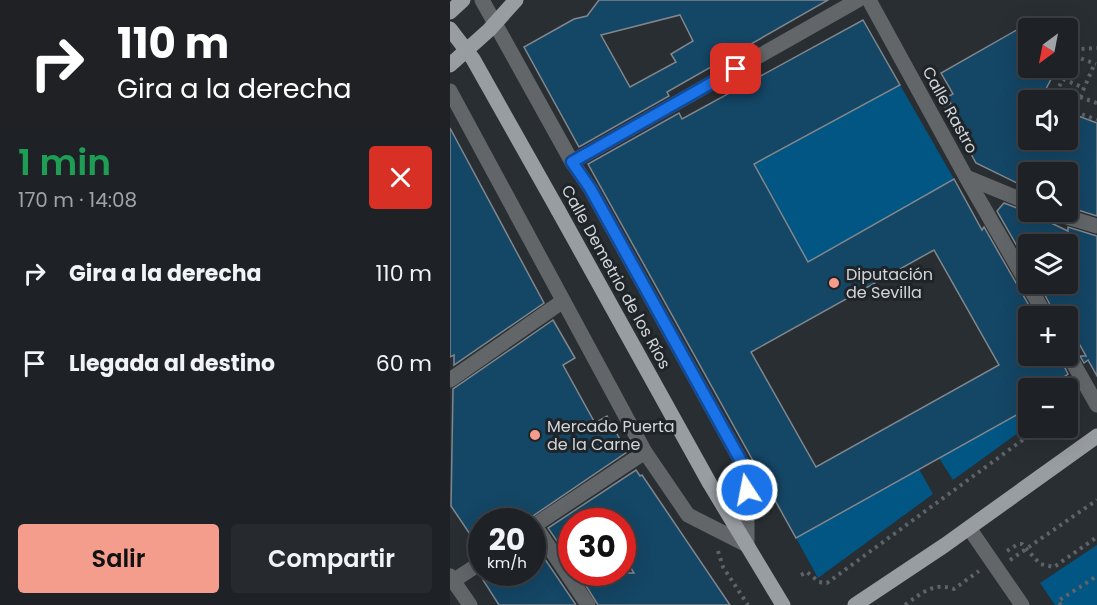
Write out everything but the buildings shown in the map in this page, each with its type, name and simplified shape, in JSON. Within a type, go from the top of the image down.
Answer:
[{"type":"main road","points":[[450,12],[463,0]]},
{"type":"main road","points":[[450,65],[495,24],[516,0]]},
{"type":"main road","name":"Calle Demetrio de los Ríos","points":[[450,29],[472,59],[504,113],[710,484],[783,605]]},
{"type":"main road","points":[[855,605],[945,545],[1097,436]]},
{"type":"street","name":"Calle Demetrio de los Ríos","points":[[482,0],[572,162],[590,188],[747,472],[747,545]]},
{"type":"street","points":[[572,162],[858,0]]},
{"type":"street","name":"Calle Rastro","points":[[869,0],[966,177],[1018,198]]},
{"type":"street","points":[[450,91],[645,452],[688,515],[747,545]]},
{"type":"street","points":[[966,177],[1040,306]]},
{"type":"street","points":[[1078,220],[1097,226]]},
{"type":"street","points":[[450,380],[563,301]]},
{"type":"street","points":[[1075,366],[1097,405]]},
{"type":"street","points":[[546,519],[645,452]]},
{"type":"street","points":[[969,528],[1022,605]]},
{"type":"street","points":[[546,544],[588,605]]},
{"type":"street","points":[[468,570],[452,579],[470,605]]},
{"type":"path","points":[[1078,50],[1097,48]]},
{"type":"path","points":[[1078,57],[1096,64],[1078,102]]},
{"type":"path","points":[[1058,90],[1063,79],[1084,88]]},
{"type":"path","points":[[1080,97],[1097,103]]},
{"type":"path","points":[[1078,113],[1097,120]]},
{"type":"path","points":[[801,575],[807,572],[811,578],[827,583],[1025,438]]},
{"type":"path","points":[[1002,566],[1097,500]]},
{"type":"path","points":[[1004,553],[1018,544],[1027,548],[1040,564],[1054,567],[1097,537]]},
{"type":"path","points":[[1061,605],[1058,601],[1097,576]]},
{"type":"path","points":[[905,605],[931,586],[943,585],[954,589]]},
{"type":"shaded area","points":[[900,85],[954,179],[683,334],[667,306],[794,237],[755,164]]},
{"type":"shaded area","points":[[1018,414],[1018,433],[953,480],[939,458]]},
{"type":"shaded area","points":[[919,469],[933,494],[818,578],[796,538]]},
{"type":"shaded area","points":[[1097,545],[1097,605],[1055,605],[1040,583]]},
{"type":"place","name":"Diputación de Sevilla","points":[[834,283]]},
{"type":"place","name":"Mercado Puerta de la Carne","points":[[535,435]]},
{"type":"route","points":[[736,69],[572,162],[590,188],[747,472],[747,490]]}]
